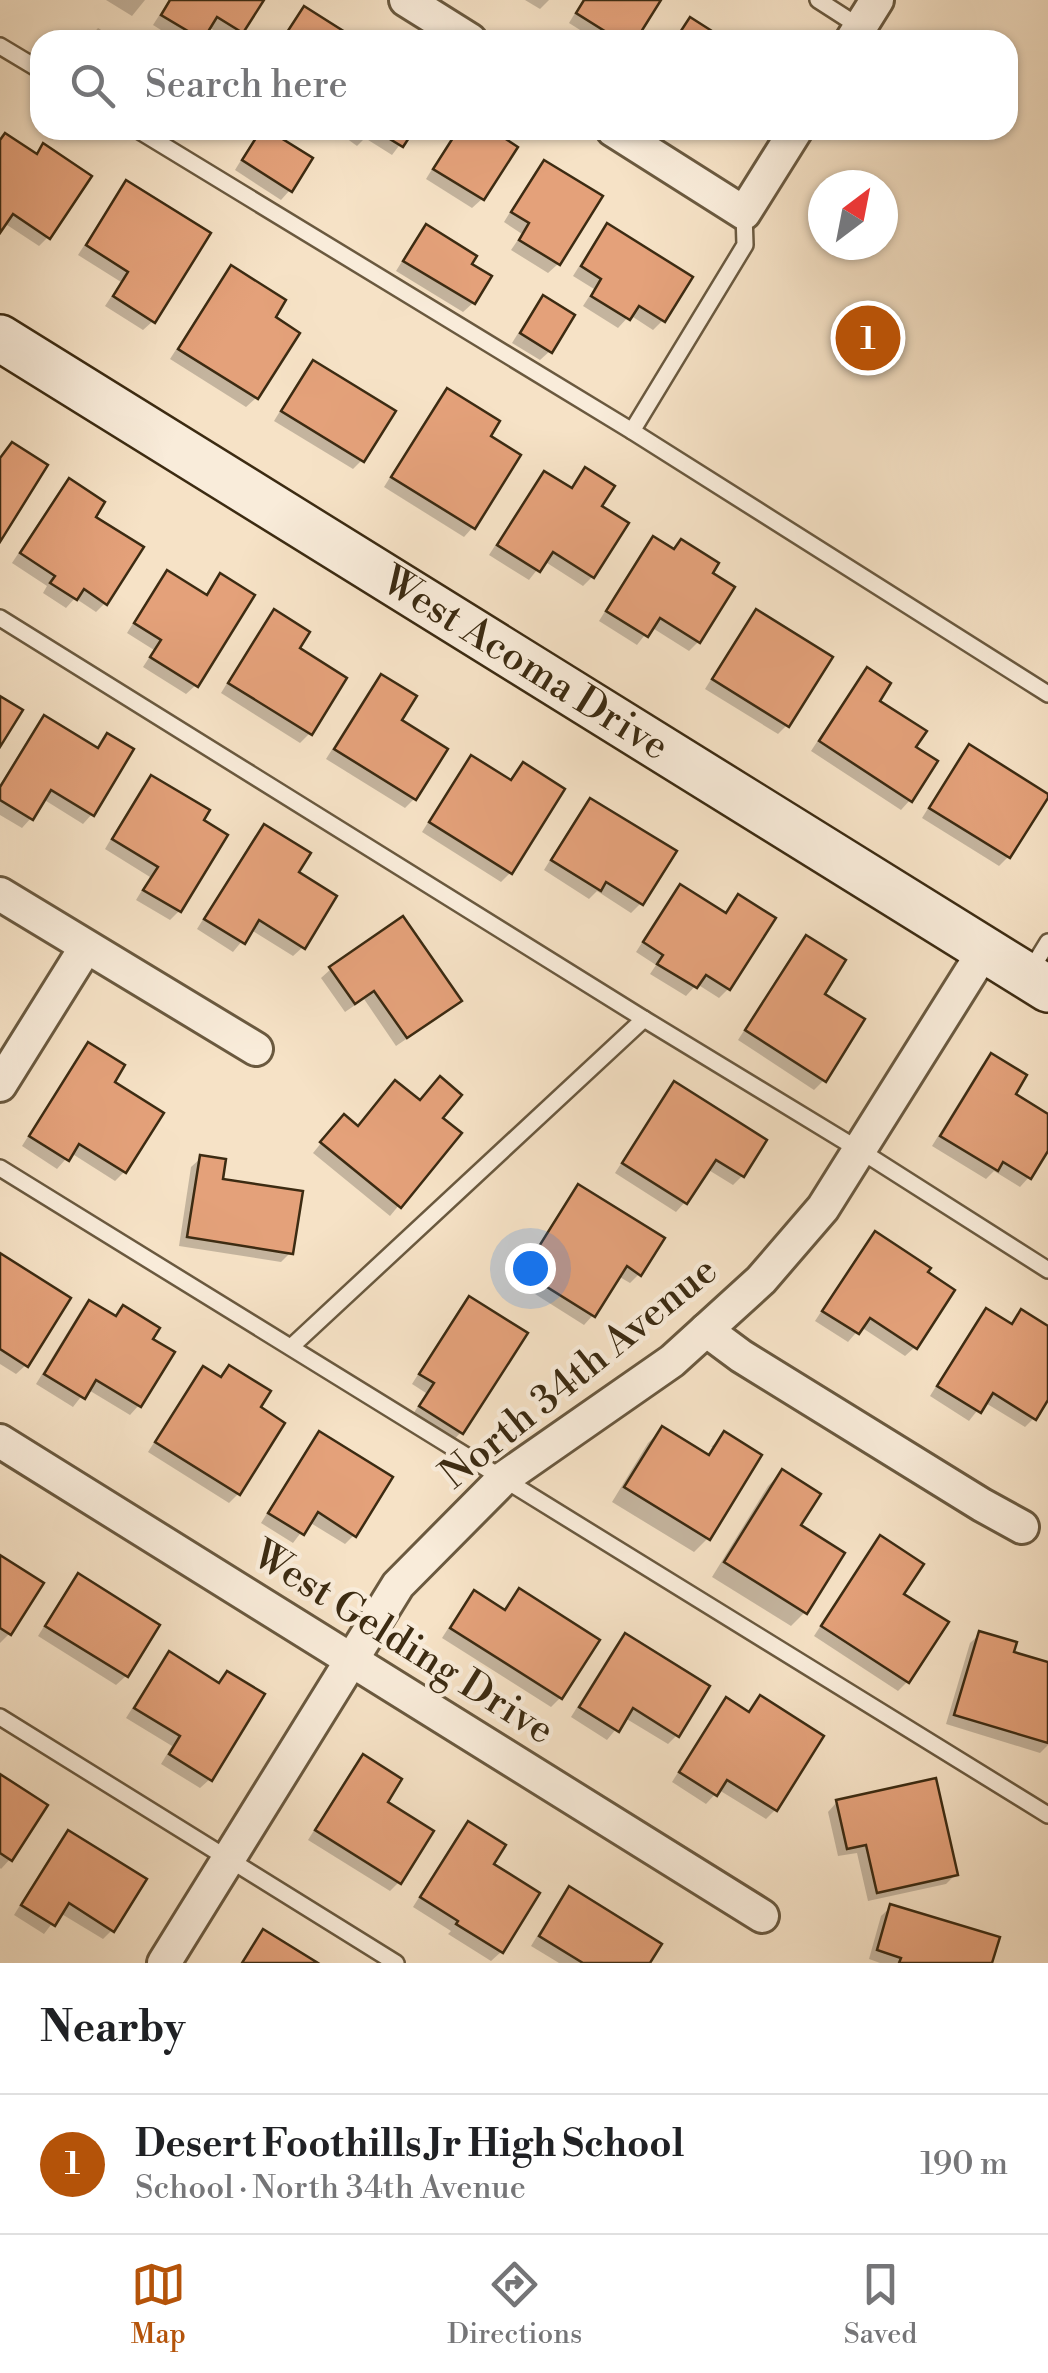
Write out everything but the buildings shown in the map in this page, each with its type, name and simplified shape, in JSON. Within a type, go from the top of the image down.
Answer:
[{"type":"street","points":[[406,0],[454,30]]},
{"type":"street","points":[[629,140],[744,213],[790,140]]},
{"type":"street","name":"West Acoma Drive","points":[[0,338],[984,951],[1041,969]]},
{"type":"street","points":[[0,894],[256,1049]]},
{"type":"street","points":[[0,1085],[86,948]]},
{"type":"street","name":"North 34th Avenue","points":[[164,1963],[398,1585],[504,1478],[672,1362],[761,1280],[823,1208],[984,951]]},
{"type":"street","points":[[706,1330],[741,1356],[1022,1528]]},
{"type":"street","name":"West Gelding Drive","points":[[0,1441],[762,1916]]},
{"type":"lane","points":[[818,0],[863,22]]},
{"type":"lane","points":[[0,46],[30,64]]},
{"type":"lane","points":[[154,140],[632,432],[1048,694]]},
{"type":"lane","points":[[632,432],[745,245],[744,213]]},
{"type":"lane","points":[[0,618],[861,1150],[1048,1270]]},
{"type":"lane","points":[[291,1347],[644,1019]]},
{"type":"lane","points":[[0,1168],[1048,1815]]},
{"type":"lane","points":[[0,1717],[396,1963]]},
{"type":"place","name":"Desert Foothills Jr High School","points":[[868,338]]}]
